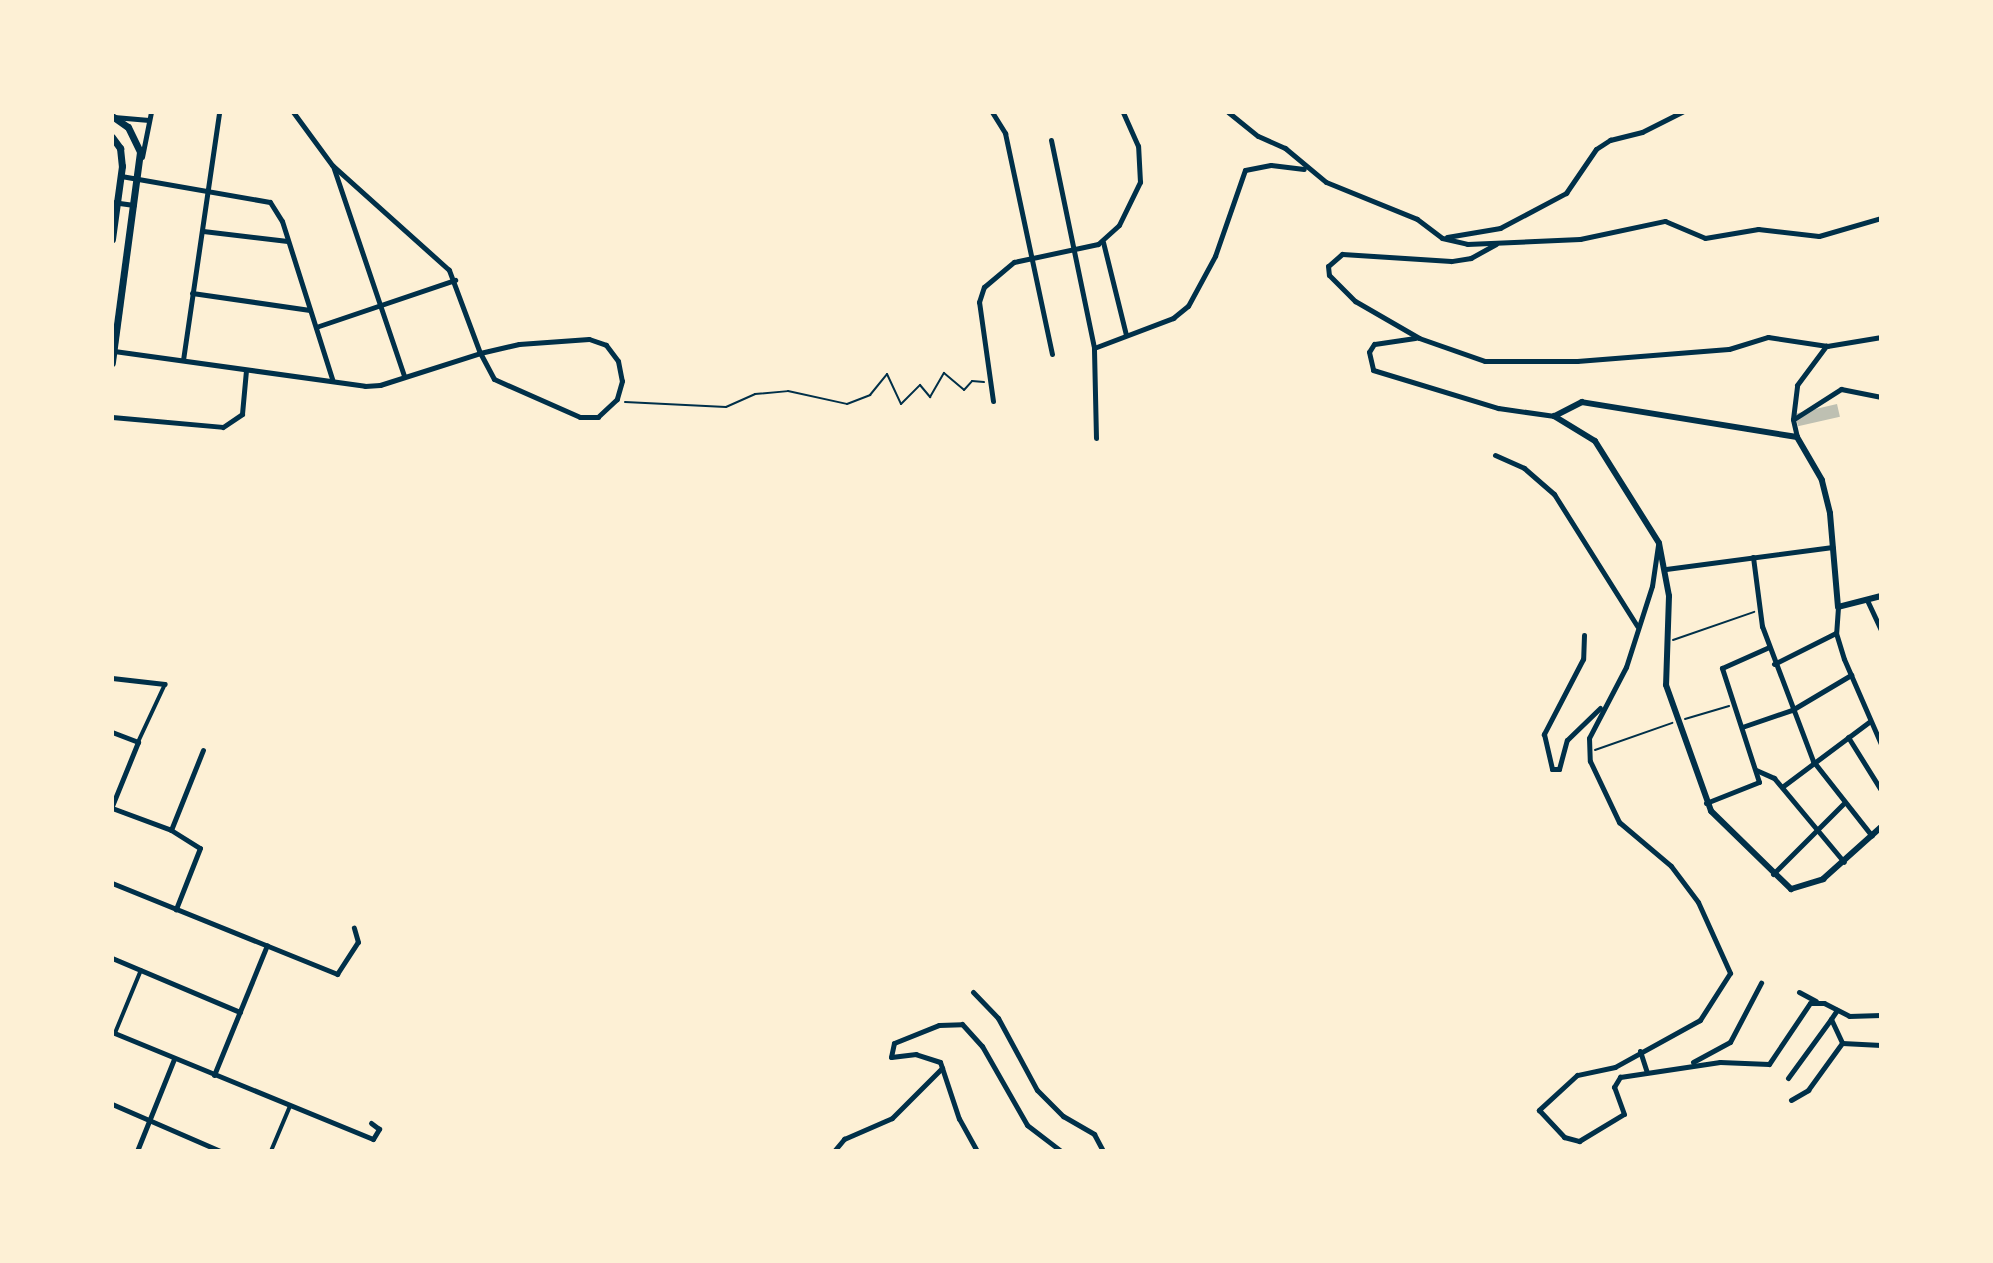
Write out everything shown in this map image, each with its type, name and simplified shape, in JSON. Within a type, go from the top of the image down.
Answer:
[{"type":"main road","points":[[112,363],[140,162],[134,135],[113,116]]},
{"type":"main road","points":[[112,137],[120,148],[121,176],[114,203],[112,239]]},
{"type":"street","points":[[140,162],[151,112]]},
{"type":"street","points":[[183,360],[219,112]]},
{"type":"street","points":[[114,351],[365,386],[480,353],[562,339],[596,340],[618,361],[622,381],[617,399],[598,417],[580,417],[507,388],[487,370],[480,353],[455,280],[437,255],[332,165],[293,112]]},
{"type":"street","points":[[992,112],[1005,133],[1052,354]]},
{"type":"street","points":[[993,401],[979,302],[1000,272],[1030,257],[1103,242],[1119,225],[1140,182],[1138,146],[1123,112]]},
{"type":"street","points":[[1228,112],[1258,136],[1285,148],[1305,169]]},
{"type":"street","points":[[1442,238],[1500,228],[1566,193],[1596,149],[1610,140],[1642,132],[1682,112]]},
{"type":"street","points":[[113,116],[149,120]]},
{"type":"street","points":[[1051,140],[1094,348],[1096,438]]},
{"type":"street","points":[[332,165],[404,376]]},
{"type":"street","points":[[1094,348],[1173,318],[1188,306],[1215,256],[1245,170],[1271,165],[1305,169],[1417,219],[1442,238],[1496,244],[1580,239],[1665,221],[1705,238],[1758,229],[1819,236],[1881,218]]},
{"type":"street","points":[[121,176],[270,202],[287,241],[332,379]]},
{"type":"street","points":[[114,203],[135,205]]},
{"type":"street","points":[[203,231],[287,241]]},
{"type":"street","points":[[1103,242],[1126,335]]},
{"type":"street","points":[[1496,244],[1471,258],[1451,261],[1354,254],[1332,260],[1329,275],[1335,285],[1419,338],[1480,360],[1516,362],[1729,349],[1768,337],[1827,346],[1881,337]]},
{"type":"street","points":[[316,327],[455,280]]},
{"type":"street","points":[[192,293],[310,310]]},
{"type":"street","points":[[1419,338],[1374,344],[1369,352],[1373,370],[1498,408],[1554,416],[1601,448],[1657,539],[1666,569],[1666,685],[1676,722],[1706,803],[1755,849],[1772,874],[1791,889],[1823,879],[1845,863],[1881,827]]},
{"type":"street","points":[[1827,346],[1797,385],[1793,419],[1797,437],[1822,480],[1833,547],[1838,607],[1836,633],[1869,722],[1881,744]]},
{"type":"street","points":[[112,417],[223,427],[242,414],[246,370]]},
{"type":"street","points":[[1793,419],[1841,389],[1881,397]]},
{"type":"street","points":[[1554,416],[1582,402],[1797,437]]},
{"type":"street","points":[[1495,455],[1524,468],[1554,494],[1637,627]]},
{"type":"street","points":[[1584,635],[1583,659],[1544,734],[1552,769],[1559,769],[1567,740],[1601,708],[1626,667],[1652,586],[1657,539]]},
{"type":"street","points":[[1666,569],[1833,547]]},
{"type":"street","points":[[1753,557],[1759,610],[1769,647],[1813,761],[1843,804],[1872,836]]},
{"type":"street","points":[[1838,607],[1881,596]]},
{"type":"street","points":[[1867,600],[1881,630]]},
{"type":"street","points":[[1774,664],[1836,633]]},
{"type":"street","points":[[1706,803],[1759,782],[1722,668],[1769,647]]},
{"type":"street","points":[[1742,727],[1792,710],[1851,675]]},
{"type":"street","points":[[112,678],[165,684],[112,807],[171,830],[200,848],[176,909]]},
{"type":"street","points":[[1601,708],[1589,753],[1601,791],[1619,822],[1682,880],[1698,902],[1730,973],[1708,1013],[1615,1067],[1577,1075],[1539,1110],[1564,1137],[1579,1141],[1624,1114],[1615,1081],[1680,1066],[1739,1061],[1769,1064],[1804,1007],[1817,1002]]},
{"type":"street","points":[[1782,787],[1869,722]]},
{"type":"street","points":[[112,732],[138,742]]},
{"type":"street","points":[[1848,737],[1881,790]]},
{"type":"street","points":[[171,830],[203,750]]},
{"type":"street","points":[[1755,770],[1767,772],[1782,787],[1845,863]]},
{"type":"street","points":[[1772,874],[1843,804]]},
{"type":"street","points":[[112,883],[337,974],[358,942],[354,928]]},
{"type":"street","points":[[214,1075],[267,945]]},
{"type":"street","points":[[112,958],[240,1012]]},
{"type":"street","points":[[141,970],[113,1033],[373,1139],[379,1129],[371,1123]]},
{"type":"street","points":[[1680,1066],[1713,1055],[1730,1042],[1761,983]]},
{"type":"street","points":[[973,992],[998,1018],[1037,1090],[1063,1116],[1094,1134],[1103,1151]]},
{"type":"street","points":[[1799,992],[1849,1016],[1881,1015]]},
{"type":"street","points":[[1788,1078],[1837,1010]]},
{"type":"street","points":[[1831,1019],[1842,1043]]},
{"type":"street","points":[[977,1151],[959,1119],[940,1062],[916,1054],[891,1057],[889,1049],[958,1022],[982,1046],[1027,1125],[1061,1151]]},
{"type":"street","points":[[1842,1043],[1881,1045]]},
{"type":"street","points":[[1791,1100],[1808,1090],[1842,1043]]},
{"type":"street","points":[[1640,1051],[1647,1072]]},
{"type":"street","points":[[137,1151],[174,1059]]},
{"type":"street","points":[[834,1151],[844,1139],[892,1118],[942,1068]]},
{"type":"street","points":[[112,1104],[220,1151]]},
{"type":"street","points":[[271,1151],[290,1106]]},
{"type":"path","points":[[617,399],[641,405],[685,401],[726,407],[755,394],[788,391],[847,404],[870,395],[888,374],[901,404],[920,385],[932,396],[944,373],[964,390],[972,381],[989,382]]},
{"type":"path","points":[[1667,642],[1759,610]]},
{"type":"path","points":[[1589,753],[1734,705]]},
{"type":"building","points":[[1837,404],[1840,417],[1798,426],[1795,414]]}]
